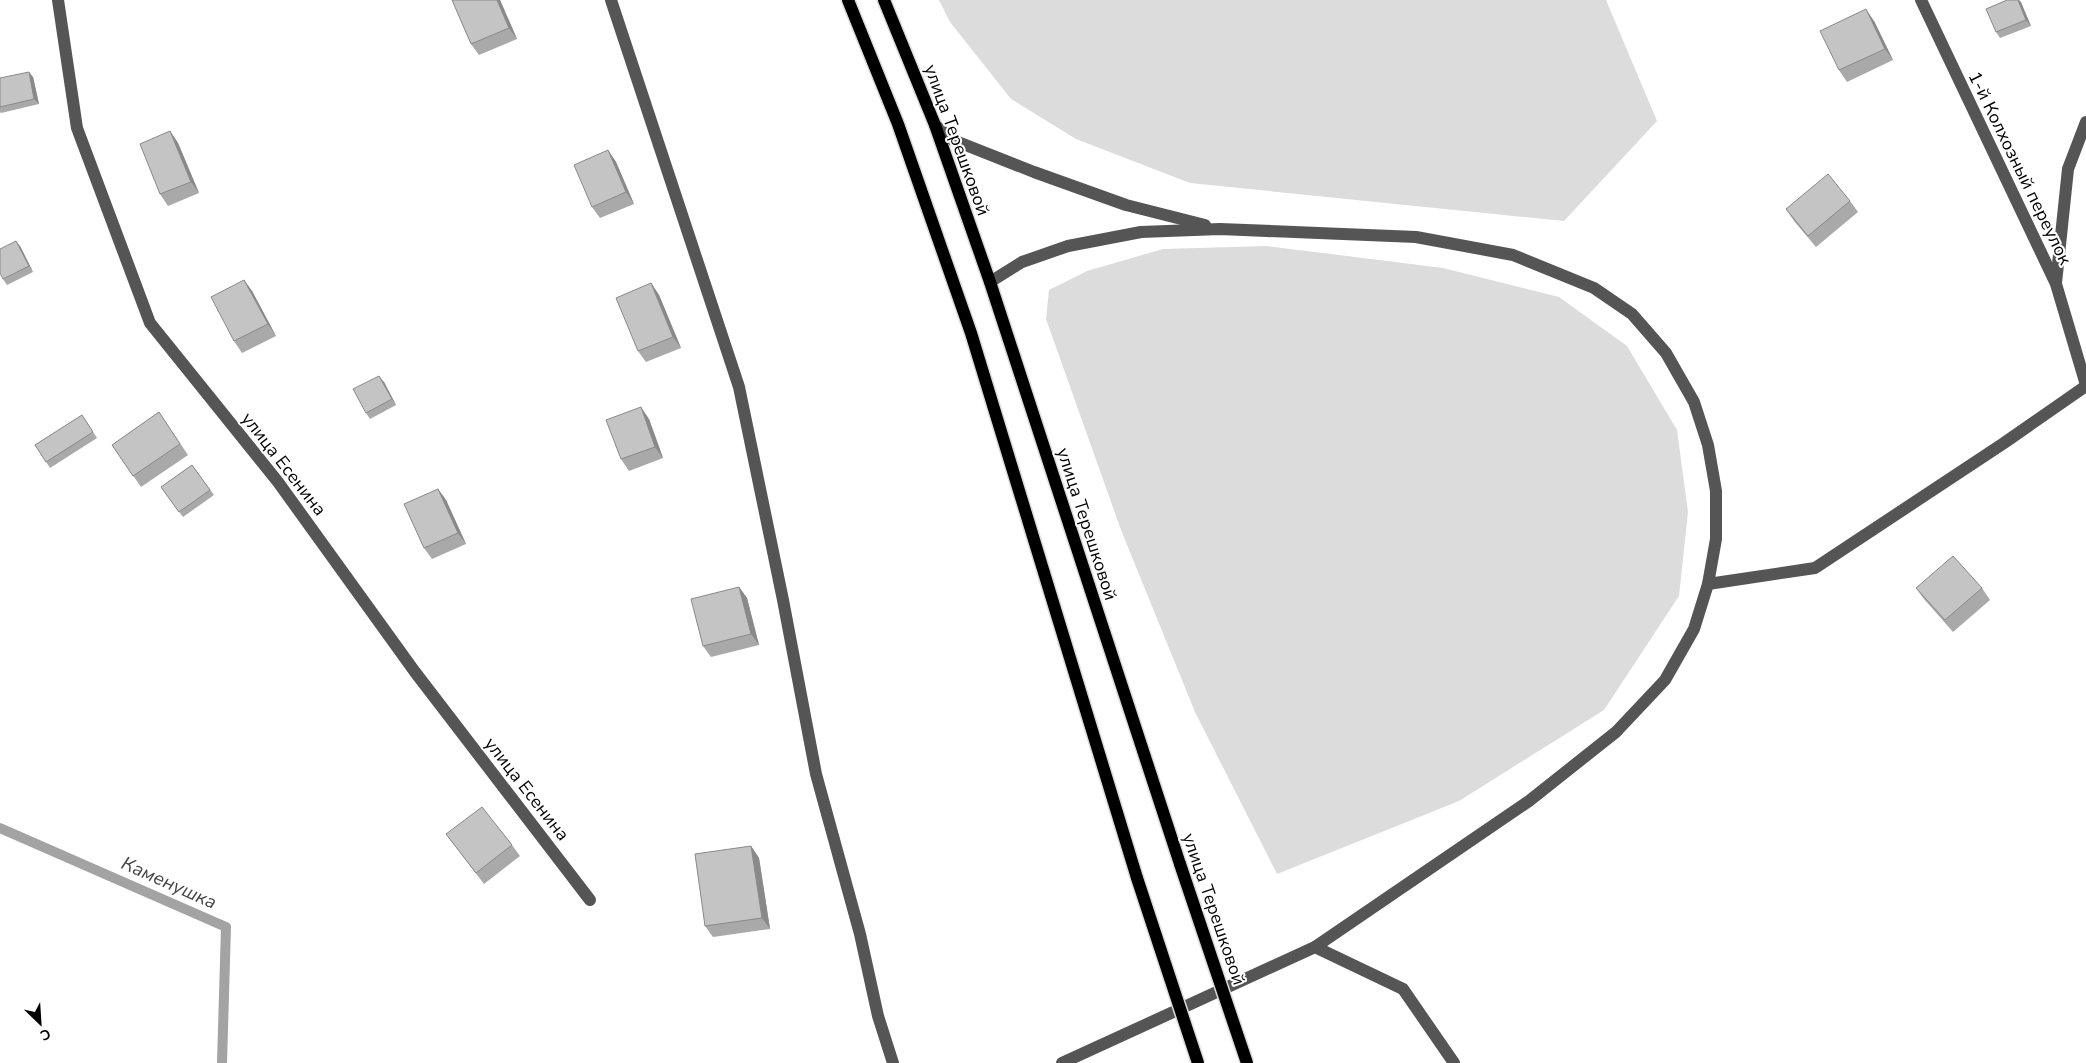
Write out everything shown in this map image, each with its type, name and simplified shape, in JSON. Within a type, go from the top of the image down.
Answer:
[{"type":"main road","points":[[848,0],[898,124],[971,333],[1137,878],[1198,1063]]},
{"type":"main road","name":"улица Терешковой","points":[[884,0],[935,125],[990,282],[1247,1063]]},
{"type":"street","name":"улица Есенина","points":[[58,0],[77,128],[150,323],[278,482],[415,672],[590,900]]},
{"type":"street","points":[[611,0],[738,387],[783,600],[816,774],[860,934],[878,1016],[893,1063]]},
{"type":"street","name":"1-й Колхозный переулок","points":[[1921,0],[2056,284],[2086,385]]},
{"type":"street","points":[[2056,284],[2068,169],[2086,122]]},
{"type":"street","points":[[935,125],[953,140],[1034,172],[1126,205],[1220,229]]},
{"type":"street","points":[[990,282],[1022,262],[1068,246],[1141,232],[1220,229],[1416,237],[1513,255],[1594,288],[1632,314],[1666,353],[1694,402],[1708,445],[1716,491],[1716,529],[1708,584],[1694,628],[1665,680],[1616,732],[1529,801],[1315,947],[1062,1063]]},
{"type":"street","points":[[1708,584],[1815,568],[2004,443],[2086,385]]},
{"type":"street","points":[[1315,947],[1403,989],[1454,1063]]},
{"type":"shaded area","points":[[939,0],[1606,0],[1657,121],[1564,221],[1190,183],[1076,139],[1011,99],[950,22]]},
{"type":"shaded area","points":[[1267,246],[1443,268],[1559,297],[1627,346],[1677,430],[1688,512],[1679,596],[1604,710],[1459,801],[1277,874],[1195,712],[1121,530],[1046,319],[1049,290],[1087,271],[1163,249]]},
{"type":"building","points":[[452,0],[497,0],[509,28],[471,44]]},
{"type":"building","points":[[2007,0],[2018,0],[2026,20],[1996,32],[1986,9]]},
{"type":"building","points":[[1866,9],[1885,49],[1839,70],[1820,31]]},
{"type":"building","points":[[29,72],[34,99],[0,107],[0,78]]},
{"type":"building","points":[[170,131],[191,182],[160,194],[140,144]]},
{"type":"building","points":[[608,150],[626,192],[592,207],[574,165]]},
{"type":"building","points":[[1828,174],[1850,201],[1808,236],[1786,209]]},
{"type":"building","points":[[16,241],[29,266],[3,279],[0,273],[0,249]]},
{"type":"building","points":[[244,280],[268,324],[234,341],[211,297]]},
{"type":"building","points":[[651,283],[673,337],[638,351],[616,298]]},
{"type":"building","points":[[379,376],[392,399],[366,413],[353,389]]},
{"type":"building","points":[[641,407],[655,447],[621,459],[606,420]]},
{"type":"building","points":[[159,412],[180,444],[133,476],[112,445]]},
{"type":"building","points":[[82,415],[93,432],[46,462],[35,445]]},
{"type":"building","points":[[192,465],[210,490],[179,512],[161,487]]},
{"type":"building","points":[[438,489],[458,533],[424,548],[404,504]]},
{"type":"building","points":[[1953,556],[1982,588],[1945,620],[1916,588]]},
{"type":"building","points":[[739,587],[751,634],[703,646],[691,599]]},
{"type":"building","points":[[482,807],[512,845],[476,873],[446,834]]},
{"type":"building","points":[[751,846],[762,918],[705,926],[695,854]]},
{"type":"waterway","name":"Каменушка","points":[[0,828],[226,927],[222,1063]]}]
